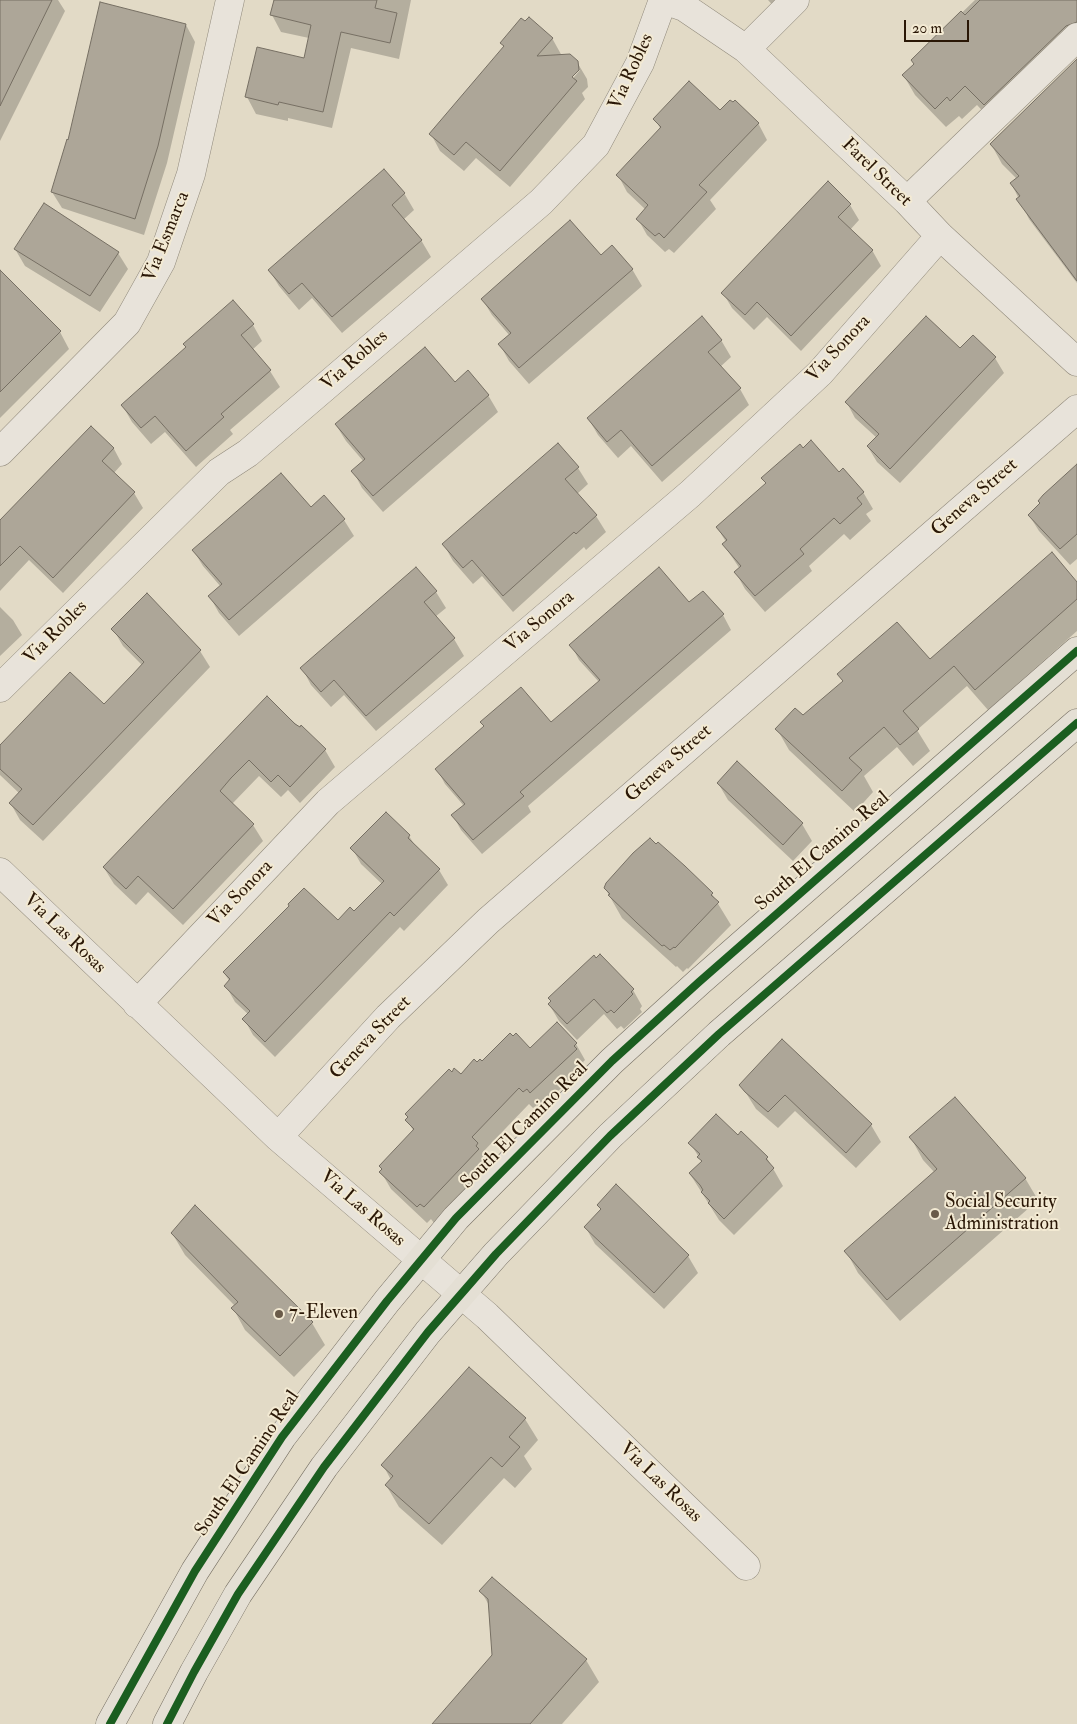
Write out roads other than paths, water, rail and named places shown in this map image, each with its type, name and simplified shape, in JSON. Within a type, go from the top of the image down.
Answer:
[{"type":"main road","name":"South El Camino Real","points":[[110,1724],[195,1572],[282,1437],[387,1302],[456,1218],[612,1061],[699,982],[1077,651]]},
{"type":"main road","points":[[168,1724],[194,1672],[238,1594],[318,1476],[428,1332],[460,1295],[570,1176],[688,1063],[1077,723]]},
{"type":"street","name":"Via Esmarca","points":[[0,452],[127,323],[160,262],[191,174],[230,0]]},
{"type":"street","name":"Farel Street","points":[[663,0],[684,7],[746,49],[907,201],[940,236],[1077,362]]},
{"type":"street","name":"Via Robles","points":[[0,688],[219,472],[248,452],[533,208],[596,145],[640,63],[663,0]]},
{"type":"street","points":[[746,49],[794,0]]},
{"type":"street","points":[[907,201],[1077,37]]},
{"type":"street","name":"Via Sonora","points":[[137,1004],[328,802],[690,494],[820,373],[940,236]]},
{"type":"street","name":"Geneva Street","points":[[278,1137],[388,1018],[488,921],[1077,409]]},
{"type":"street","name":"Via Las Rosas","points":[[0,872],[278,1137],[421,1262],[487,1316],[746,1566]]},
{"type":"place","name":"Social Security Administration","points":[[935,1214]]},
{"type":"place","name":"7-Eleven","points":[[279,1314]]}]
